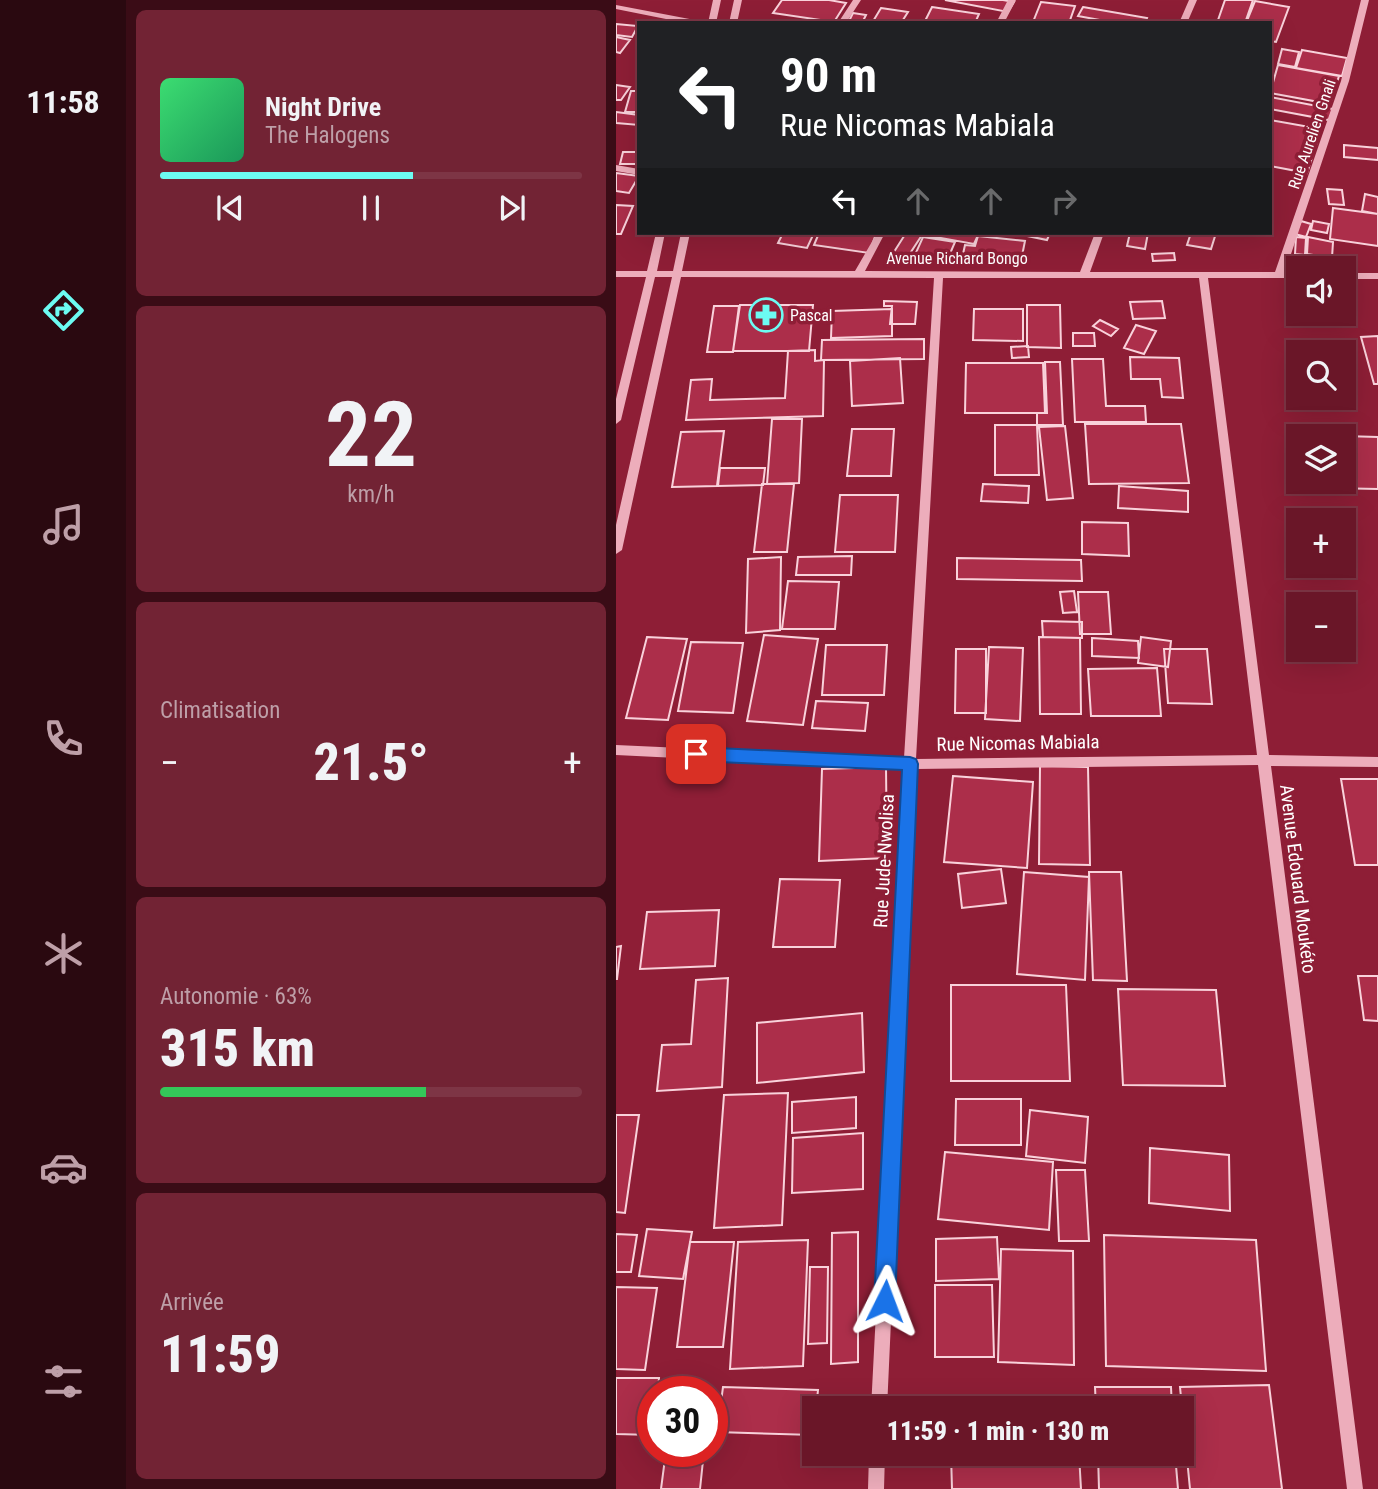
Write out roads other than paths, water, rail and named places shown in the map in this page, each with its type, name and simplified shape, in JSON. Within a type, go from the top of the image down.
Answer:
[{"type":"street","points":[[713,21],[718,0]]},
{"type":"street","points":[[733,21],[738,0]]},
{"type":"street","points":[[843,21],[857,0]]},
{"type":"street","points":[[1001,21],[1012,0]]},
{"type":"street","points":[[1184,21],[1193,0]]},
{"type":"street","name":"Rue Aurelien Gnali","points":[[1279,275],[1345,81],[1365,0]]},
{"type":"street","points":[[616,7],[689,21]]},
{"type":"street","points":[[616,168],[637,172]]},
{"type":"street","points":[[616,420],[661,235]]},
{"type":"street","points":[[616,550],[687,235]]},
{"type":"street","points":[[859,273],[880,235]]},
{"type":"street","points":[[1084,274],[1099,235]]},
{"type":"street","name":"Avenue Richard Bongo","points":[[616,274],[1286,275]]},
{"type":"street","name":"Rue Jude-Nwolisa","points":[[881,1396],[910,764],[939,274]]},
{"type":"street","name":"Avenue Edouard Moukéto","points":[[1203,274],[1355,1489]]},
{"type":"street","points":[[1356,276],[1378,276]]},
{"type":"street","name":"Rue Nicomas Mabiala","points":[[616,751],[910,764],[1264,760],[1378,762]]},
{"type":"street","points":[[876,1489],[877,1466]]},
{"type":"place","name":"Pascal","points":[[766,315]]}]
